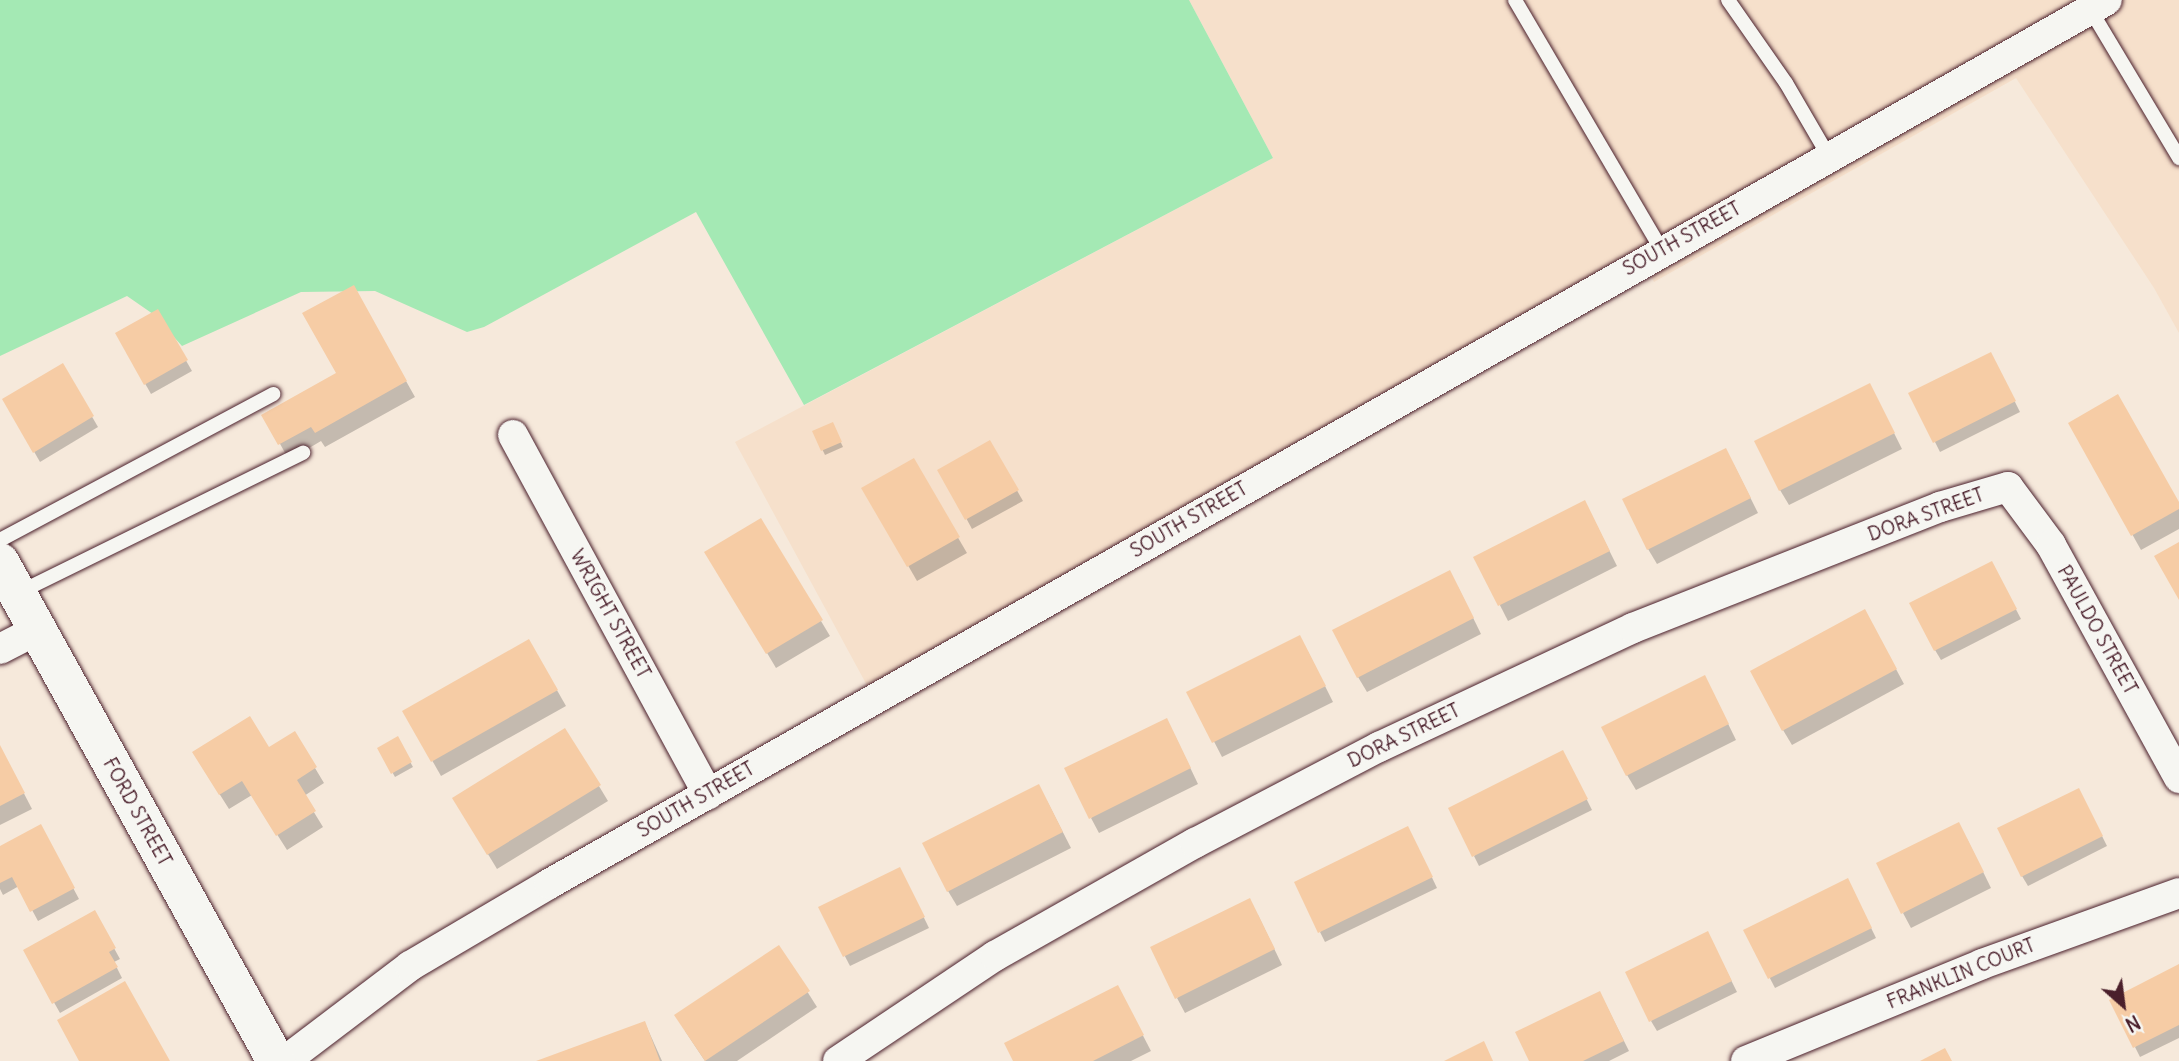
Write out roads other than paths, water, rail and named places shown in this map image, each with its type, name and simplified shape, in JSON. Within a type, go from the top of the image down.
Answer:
[{"type":"street","name":"SOUTH STREET","points":[[285,1061],[410,966],[1661,251],[2099,5]]},
{"type":"street","name":"WRIGHT STREET","points":[[513,435],[708,794]]},
{"type":"street","name":"PAULDO STREET","points":[[2008,487],[2051,545],[2179,778]]},
{"type":"street","name":"DORA STREET","points":[[838,1061],[995,957],[1195,843],[1379,747],[1633,628],[1940,507],[2008,487]]},
{"type":"street","name":"FORD STREET","points":[[8,578],[276,1061]]},
{"type":"street","points":[[0,649],[37,630]]},
{"type":"street","name":"FRANKLIN COURT","points":[[1746,1061],[1982,964],[2179,893]]},
{"type":"lane","points":[[1515,0],[1661,251]]},
{"type":"lane","points":[[1727,0],[1786,83],[1829,157]]},
{"type":"lane","points":[[2099,5],[2179,158]]},
{"type":"lane","points":[[0,540],[273,394]]},
{"type":"lane","points":[[8,578],[303,453]]}]
